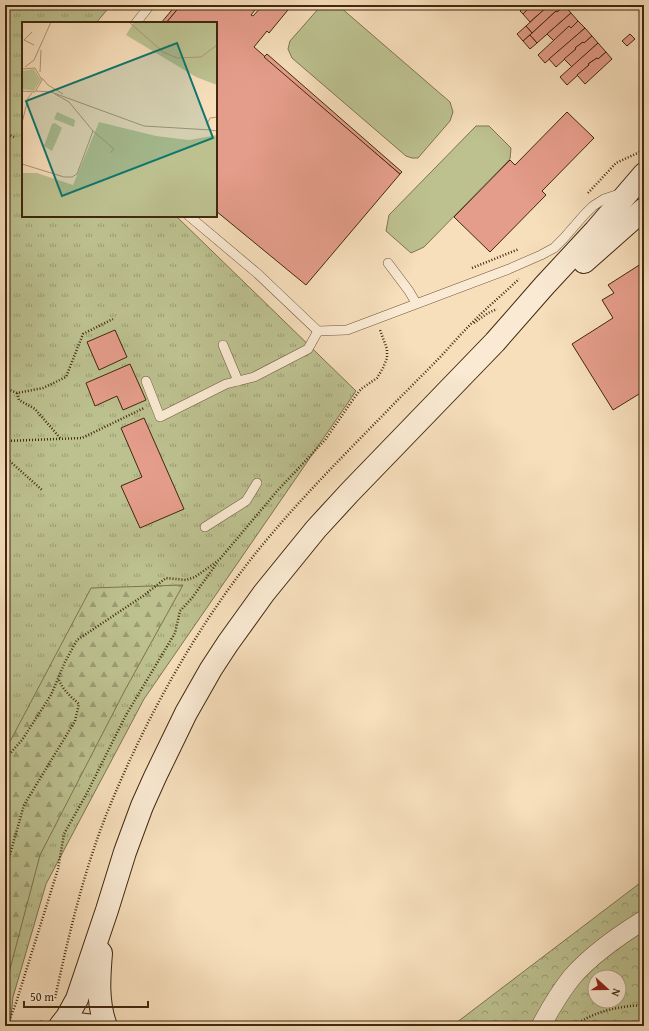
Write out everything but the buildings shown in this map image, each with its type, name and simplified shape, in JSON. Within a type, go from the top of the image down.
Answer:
[{"type":"main road","points":[[60,1026],[77,999],[107,910],[127,844],[142,806],[170,744],[190,706],[228,643],[264,593],[316,529],[355,486],[495,342],[637,182]]},
{"type":"main road","points":[[495,342],[644,209]]},
{"type":"main road","points":[[106,1026],[101,1008],[99,990],[107,910]]},
{"type":"main road","points":[[68,1026],[77,1024],[94,1026]]},
{"type":"street","points":[[541,1026],[559,996],[573,977],[587,962],[607,945],[644,920]]},
{"type":"lane","points":[[137,22],[150,5]]},
{"type":"lane","points":[[190,217],[258,274],[318,331],[347,330],[509,269],[541,255],[554,248],[593,206],[637,182]]},
{"type":"lane","points":[[388,263],[416,303]]},
{"type":"lane","points":[[146,381],[160,417],[226,384],[254,377],[308,349],[318,331]]},
{"type":"lane","points":[[223,345],[238,381]]},
{"type":"lane","points":[[205,527],[246,501],[257,483]]},
{"type":"path","points":[[5,132],[14,137]]},
{"type":"path","points":[[469,269],[525,247]]},
{"type":"path","points":[[467,328],[520,279]]},
{"type":"path","points":[[7,1026],[16,1003],[58,869],[64,834],[87,793],[126,715],[175,633],[180,611],[192,598],[219,560],[278,490],[325,440],[361,390],[377,378],[388,358],[387,349],[376,318]]},
{"type":"path","points":[[5,388],[17,393],[43,388],[66,377],[83,334],[113,319]]},
{"type":"path","points":[[17,393],[19,400],[35,409],[61,439]]},
{"type":"path","points":[[5,441],[82,438],[154,403]]},
{"type":"path","points":[[5,457],[42,490]]},
{"type":"path","points":[[5,759],[22,740],[51,695],[76,640],[143,596],[166,578],[186,580],[196,577],[219,560]]},
{"type":"path","points":[[5,872],[24,806],[75,721],[79,704],[62,687],[58,678]]},
{"type":"path","points":[[574,1026],[583,1019],[611,1009],[634,1005],[644,1005]]},
{"type":"green space","points":[[5,5],[111,5],[97,22],[22,22],[22,217],[177,217],[356,391],[144,699],[46,884],[13,997],[10,1026],[5,1026]]},
{"type":"green space","points":[[331,5],[340,7],[450,102],[453,112],[450,121],[418,158],[406,156],[292,58],[288,49],[290,41],[319,8]]},
{"type":"green space","points":[[476,126],[489,126],[511,148],[510,159],[424,247],[411,253],[386,231],[389,215]]},
{"type":"green space","points":[[183,585],[125,690],[40,855],[5,988],[5,751],[91,588]]},
{"type":"green space","points":[[644,880],[644,1026],[452,1026]]}]
